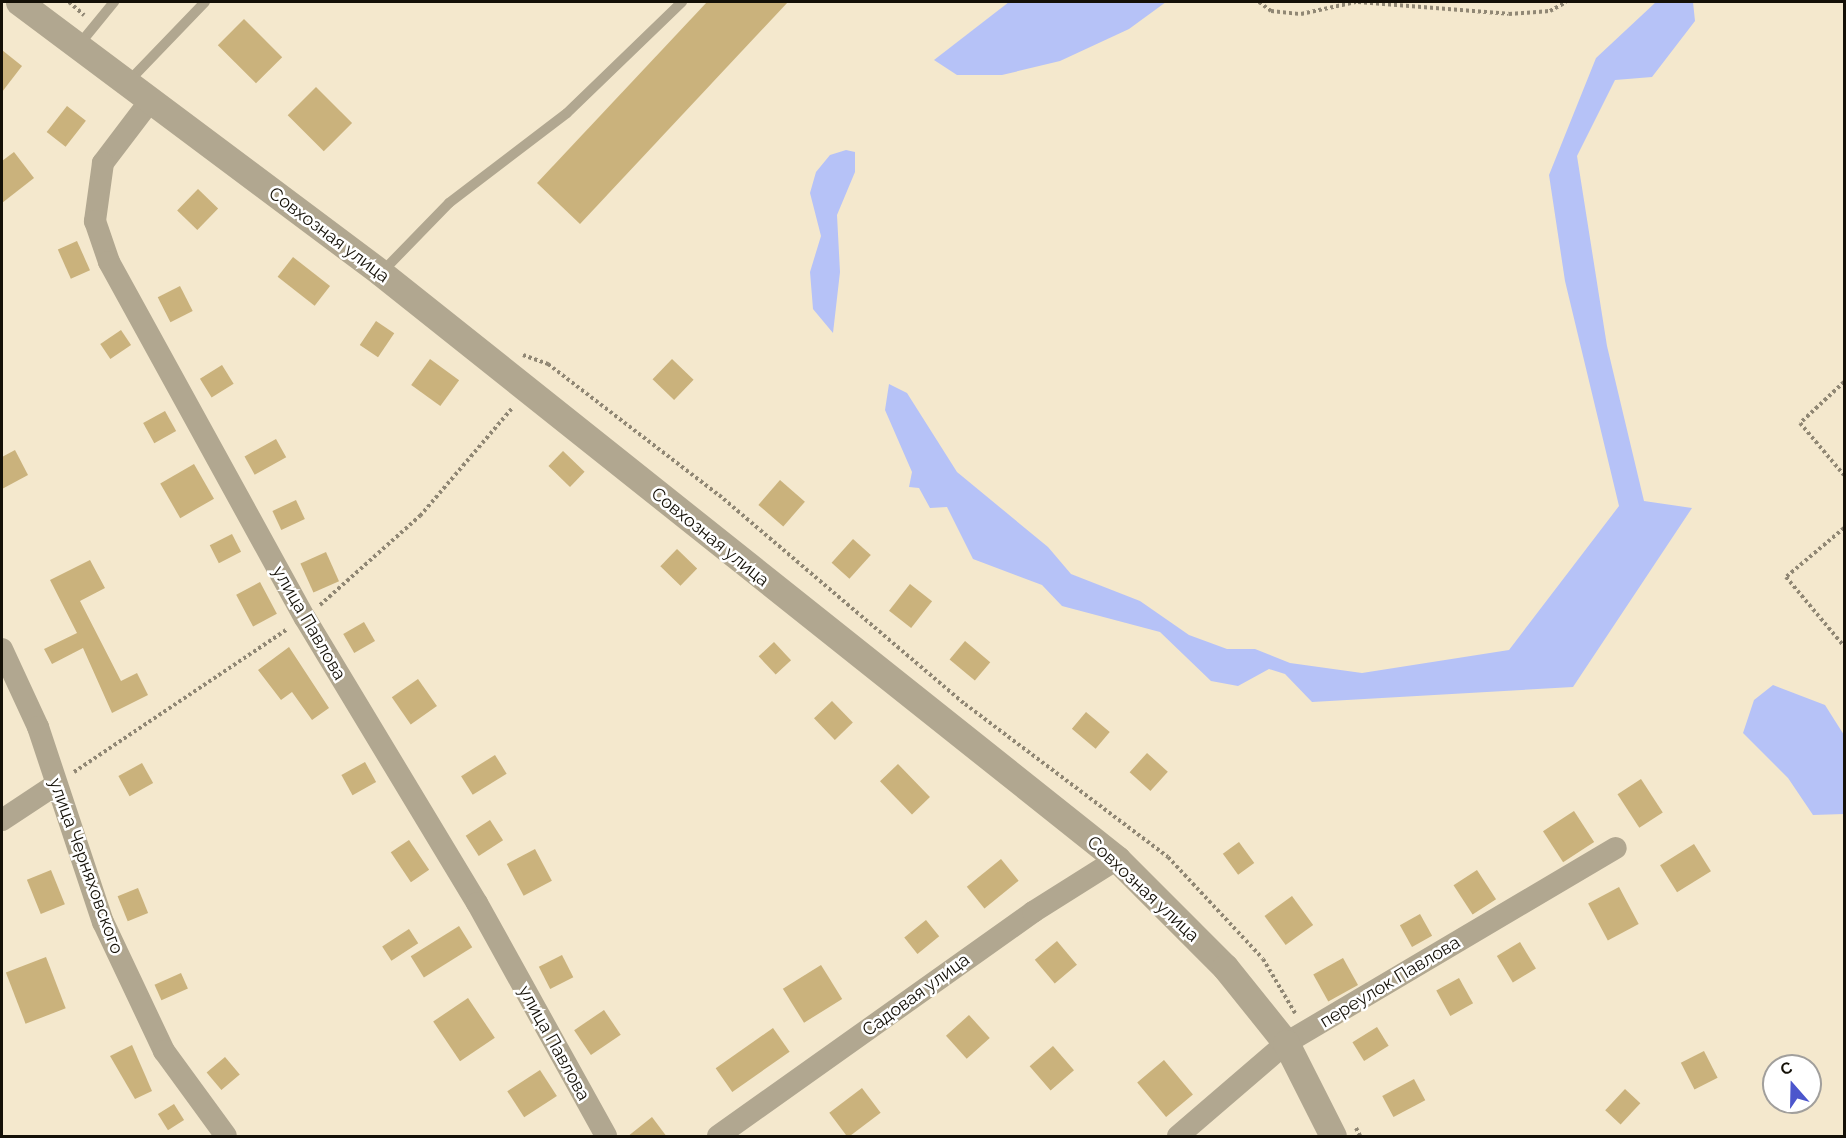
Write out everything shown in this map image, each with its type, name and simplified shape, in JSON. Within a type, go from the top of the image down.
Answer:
[{"type":"street","name":"Совхозная улица","points":[[19,2],[381,273],[1117,859],[1224,967],[1286,1043],[1333,1137]]},
{"type":"street","name":"улица Павлова","points":[[150,101],[103,163],[95,221],[109,262],[305,618],[477,903],[606,1137]]},
{"type":"street","name":"улица Черняховского","points":[[2,649],[38,727],[55,785],[103,922],[164,1050],[226,1137]]},
{"type":"street","points":[[2,820],[55,785]]},
{"type":"street","name":"переулок Павлова","points":[[1178,1137],[1286,1043],[1616,848]]},
{"type":"street","name":"Садовая улица","points":[[718,1137],[1033,912],[1117,859]]},
{"type":"lane","points":[[78,46],[114,2]]},
{"type":"lane","points":[[127,83],[205,2]]},
{"type":"lane","points":[[381,273],[448,203],[567,113],[682,2]]},
{"type":"path","points":[[1259,2],[1271,11],[1301,14],[1357,2],[1509,14],[1550,11],[1566,2]]},
{"type":"path","points":[[1845,382],[1800,423],[1845,475]]},
{"type":"path","points":[[1845,528],[1786,578],[1845,646]]},
{"type":"water","points":[[1009,2],[1166,2],[1129,29],[1060,61],[1002,75],[957,75],[934,60]]},
{"type":"water","points":[[1656,2],[1693,2],[1695,21],[1652,77],[1615,80],[1577,156],[1607,346],[1644,501],[1692,508],[1573,687],[1312,702],[1285,674],[1269,669],[1238,686],[1211,681],[1160,632],[1062,606],[1042,585],[973,559],[947,507],[930,508],[919,488],[909,487],[912,472],[885,410],[889,384],[907,393],[957,472],[1048,547],[1071,574],[1140,601],[1189,635],[1227,649],[1255,649],[1290,663],[1362,673],[1509,650],[1619,506],[1565,281],[1549,175],[1596,58]]},
{"type":"water","points":[[846,150],[855,152],[855,172],[837,215],[840,272],[833,333],[813,309],[810,272],[821,236],[810,193],[816,172],[830,155]]},
{"type":"water","points":[[1773,685],[1825,705],[1844,735],[1844,814],[1813,815],[1788,778],[1743,733],[1754,700]]},
{"type":"building","points":[[707,2],[788,2],[580,224],[537,183]]},
{"type":"building","points":[[244,19],[282,57],[256,83],[218,45]]},
{"type":"building","points":[[2,50],[22,66],[2,92]]},
{"type":"building","points":[[316,87],[352,123],[324,151],[288,115]]},
{"type":"building","points":[[67,106],[86,121],[66,147],[47,132]]},
{"type":"building","points":[[14,152],[34,178],[2,203],[2,161]]},
{"type":"building","points":[[198,189],[218,208],[197,230],[177,211]]},
{"type":"building","points":[[77,241],[90,270],[71,279],[58,250]]},
{"type":"building","points":[[293,257],[330,286],[315,306],[278,277]]},
{"type":"building","points":[[180,286],[193,311],[170,322],[158,297]]},
{"type":"building","points":[[376,321],[394,333],[378,357],[360,345]]},
{"type":"building","points":[[121,330],[131,345],[110,359],[100,344]]},
{"type":"building","points":[[430,359],[459,380],[440,406],[411,385]]},
{"type":"building","points":[[672,359],[694,380],[674,400],[653,379]]},
{"type":"building","points":[[222,365],[234,384],[212,397],[200,379]]},
{"type":"building","points":[[165,411],[176,431],[154,443],[143,423]]},
{"type":"building","points":[[276,439],[286,457],[255,475],[245,456]]},
{"type":"building","points":[[15,450],[28,475],[2,489],[2,457]]},
{"type":"building","points":[[563,451],[585,472],[570,487],[548,466]]},
{"type":"building","points":[[194,464],[214,499],[180,518],[160,484]]},
{"type":"building","points":[[780,480],[805,502],[783,527],[758,505]]},
{"type":"building","points":[[296,500],[305,519],[281,530],[272,511]]},
{"type":"building","points":[[232,534],[241,552],[219,563],[210,545]]},
{"type":"building","points":[[853,539],[871,555],[849,579],[832,563]]},
{"type":"building","points":[[677,549],[697,568],[680,586],[660,566]]},
{"type":"building","points":[[326,552],[339,581],[313,593],[300,563]]},
{"type":"building","points":[[90,560],[105,588],[80,601],[121,681],[137,673],[148,695],[112,713],[83,648],[52,664],[44,649],[77,633],[50,580]]},
{"type":"building","points":[[260,582],[277,614],[253,626],[236,595]]},
{"type":"building","points":[[910,584],[932,601],[911,628],[889,611]]},
{"type":"building","points":[[364,622],[375,641],[354,653],[343,634]]},
{"type":"building","points":[[965,641],[990,662],[975,681],[950,659]]},
{"type":"building","points":[[774,642],[791,660],[776,675],[759,656]]},
{"type":"building","points":[[289,647],[329,708],[312,720],[292,692],[281,700],[258,670]]},
{"type":"building","points":[[418,679],[437,706],[411,724],[392,697]]},
{"type":"building","points":[[832,701],[853,723],[835,740],[814,718]]},
{"type":"building","points":[[1086,712],[1110,732],[1096,749],[1072,729]]},
{"type":"building","points":[[1147,753],[1168,772],[1150,791],[1130,772]]},
{"type":"building","points":[[495,755],[507,774],[473,795],[461,776]]},
{"type":"building","points":[[365,762],[376,782],[353,795],[341,775]]},
{"type":"building","points":[[142,763],[153,783],[130,796],[118,776]]},
{"type":"building","points":[[898,764],[930,797],[912,814],[880,781]]},
{"type":"building","points":[[1641,779],[1663,813],[1639,828],[1618,794]]},
{"type":"building","points":[[1574,811],[1594,842],[1563,862],[1543,831]]},
{"type":"building","points":[[490,820],[503,840],[479,856],[466,836]]},
{"type":"building","points":[[409,840],[429,870],[411,882],[391,852]]},
{"type":"building","points":[[1239,842],[1254,863],[1238,875],[1223,854]]},
{"type":"building","points":[[1694,844],[1711,871],[1677,892],[1660,865]]},
{"type":"building","points":[[535,849],[552,881],[524,896],[507,864]]},
{"type":"building","points":[[1001,859],[1019,881],[984,908],[967,887]]},
{"type":"building","points":[[51,870],[65,904],[41,914],[27,880]]},
{"type":"building","points":[[1477,870],[1496,899],[1473,915],[1454,885]]},
{"type":"building","points":[[1619,887],[1639,924],[1608,941],[1588,903]]},
{"type":"building","points":[[138,888],[148,913],[128,921],[118,896]]},
{"type":"building","points":[[1292,896],[1313,925],[1286,945],[1264,916]]},
{"type":"building","points":[[1420,914],[1432,936],[1412,947],[1400,925]]},
{"type":"building","points":[[926,920],[939,936],[917,954],[904,938]]},
{"type":"building","points":[[459,926],[472,947],[424,977],[411,956]]},
{"type":"building","points":[[409,929],[418,943],[391,961],[382,946]]},
{"type":"building","points":[[1057,941],[1077,965],[1055,983],[1035,960]]},
{"type":"building","points":[[1520,942],[1536,969],[1513,982],[1497,956]]},
{"type":"building","points":[[562,955],[573,977],[550,989],[539,967]]},
{"type":"building","points":[[46,957],[66,1008],[26,1024],[6,972]]},
{"type":"building","points":[[1343,958],[1358,985],[1328,1002],[1313,974]]},
{"type":"building","points":[[821,965],[842,999],[804,1023],[783,989]]},
{"type":"building","points":[[181,973],[188,989],[161,1000],[155,985]]},
{"type":"building","points":[[1459,978],[1473,1003],[1450,1016],[1436,991]]},
{"type":"building","points":[[468,998],[495,1038],[460,1061],[433,1021]]},
{"type":"building","points":[[604,1010],[621,1035],[591,1055],[574,1030]]},
{"type":"building","points":[[969,1015],[990,1038],[967,1059],[946,1036]]},
{"type":"building","points":[[1377,1027],[1389,1046],[1364,1061],[1352,1042]]},
{"type":"building","points":[[773,1028],[790,1052],[732,1092],[716,1068]]},
{"type":"building","points":[[132,1045],[152,1091],[135,1099],[110,1056]]},
{"type":"building","points":[[1053,1046],[1074,1070],[1051,1090],[1030,1066]]},
{"type":"building","points":[[1704,1051],[1718,1078],[1694,1090],[1681,1063]]},
{"type":"building","points":[[225,1057],[240,1075],[221,1090],[207,1072]]},
{"type":"building","points":[[1164,1060],[1193,1094],[1166,1117],[1137,1082]]},
{"type":"building","points":[[540,1070],[557,1096],[524,1117],[507,1091]]},
{"type":"building","points":[[1414,1079],[1425,1100],[1393,1117],[1382,1096]]},
{"type":"building","points":[[862,1088],[881,1113],[847,1136],[829,1113]]},
{"type":"building","points":[[1625,1089],[1640,1103],[1621,1125],[1605,1110]]},
{"type":"building","points":[[174,1104],[184,1120],[168,1130],[158,1114]]},
{"type":"building","points":[[652,1117],[667,1137],[627,1137]]}]
